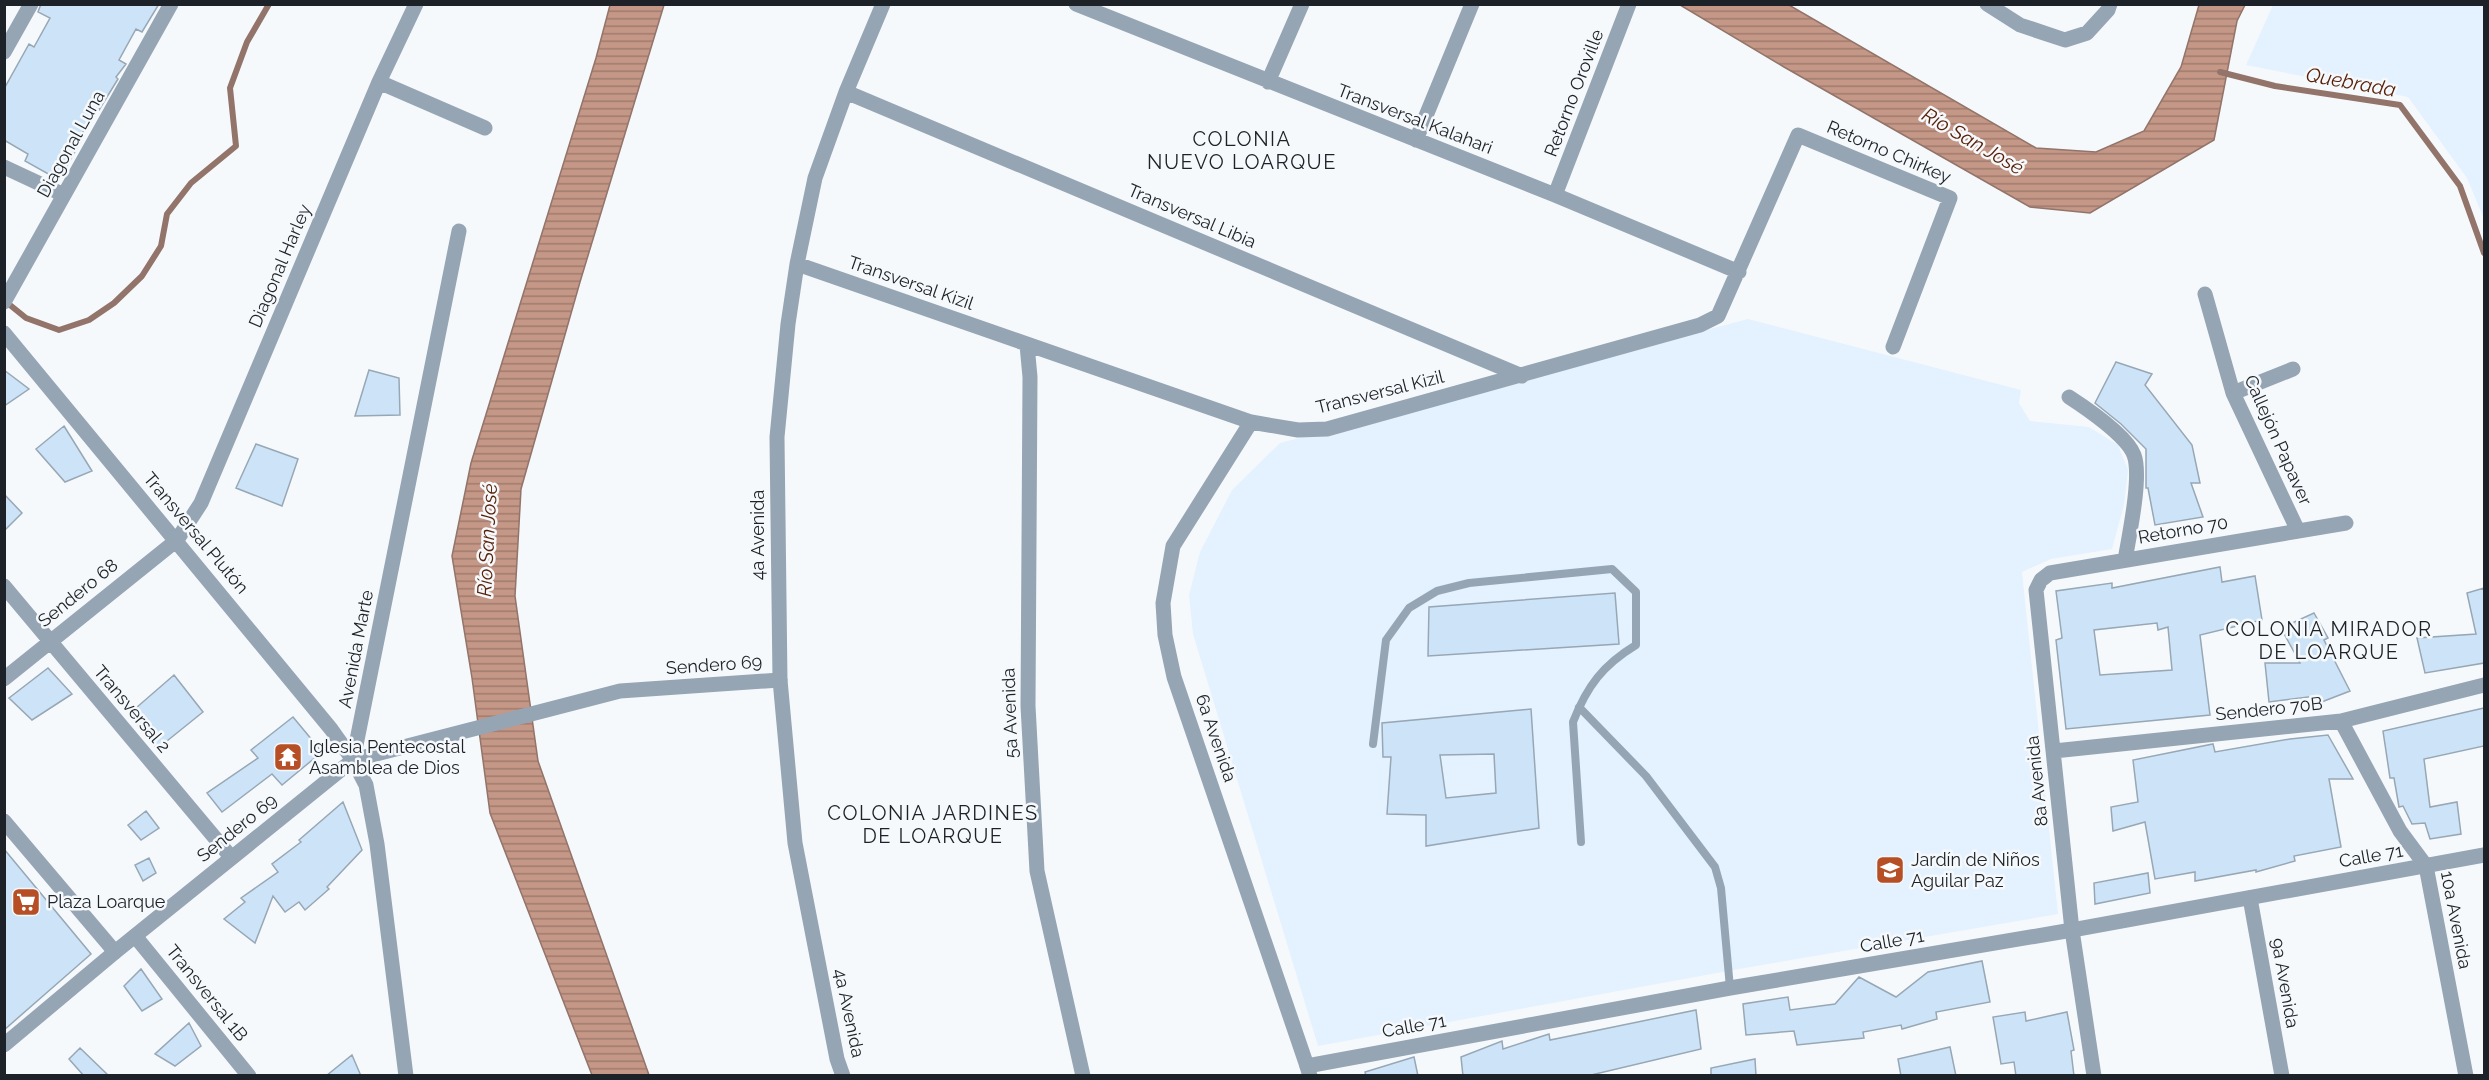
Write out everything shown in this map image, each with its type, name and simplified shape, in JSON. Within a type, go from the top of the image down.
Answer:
[{"type":"street","points":[[4,52],[31,4]]},
{"type":"street","name":"Diagonal Luna","points":[[8,296],[171,4]]},
{"type":"street","name":"Diagonal Harley","points":[[177,540],[201,503],[380,82],[416,4]]},
{"type":"street","name":"4a Avenida","points":[[843,1076],[837,1059],[795,843],[780,680],[777,437],[788,324],[797,264],[815,178],[846,92],[883,4]]},
{"type":"street","name":"Transversal Kalahari","points":[[1076,4],[1116,12],[1268,82],[1555,195],[1739,272]]},
{"type":"street","points":[[1268,82],[1302,4]]},
{"type":"street","points":[[1416,140],[1472,4]]},
{"type":"street","name":"Retorno Oroville","points":[[1555,195],[1629,4]]},
{"type":"street","points":[[1987,4],[2020,25],[2065,40],[2086,33],[2108,10],[2110,4]]},
{"type":"street","points":[[380,82],[485,128]]},
{"type":"street","name":"Transversal Libia","points":[[846,92],[1522,376]]},
{"type":"street","name":"Transversal Kizil","points":[[797,264],[1251,422],[1298,430],[1327,429],[1700,325],[1718,316],[1798,135]]},
{"type":"street","name":"Retorno Chirkey","points":[[1798,135],[1950,198],[1893,347]]},
{"type":"street","points":[[4,167],[64,195]]},
{"type":"street","name":"Avenida Marte","points":[[353,760],[459,231]]},
{"type":"street","name":"Callejón Papaver","points":[[2205,294],[2233,393],[2298,531]]},
{"type":"street","name":"Transversal Plutón","points":[[4,333],[177,540],[331,729],[353,760]]},
{"type":"street","name":"5a Avenida","points":[[1027,345],[1030,377],[1028,706],[1037,871],[1083,1076]]},
{"type":"street","points":[[2233,393],[2293,369]]},
{"type":"street","points":[[2069,397],[2109,425],[2134,454],[2137,478],[2126,560]]},
{"type":"street","name":"6a Avenida","points":[[1251,422],[1173,546],[1163,603],[1165,635],[1174,677],[1308,1071]]},
{"type":"street","name":"Retorno 70","points":[[2036,590],[2041,580],[2050,573],[2346,523]]},
{"type":"street","name":"Sendero 68","points":[[4,679],[177,540]]},
{"type":"street","name":"Transversal 2","points":[[4,586],[231,857]]},
{"type":"street","name":"8a Avenida","points":[[2036,590],[2072,930],[2094,1076]]},
{"type":"street","name":"Sendero 69","points":[[4,1045],[231,857],[353,760],[620,691],[780,680]]},
{"type":"street","name":"Sendero 70B","points":[[2054,751],[2340,721],[2484,685]]},
{"type":"street","name":"10a Avenida","points":[[2340,721],[2400,831],[2426,866],[2466,1076]]},
{"type":"street","points":[[353,760],[366,785],[377,844],[406,1076]]},
{"type":"street","points":[[4,820],[115,952]]},
{"type":"street","name":"Calle 71","points":[[1308,1071],[1730,988],[2072,930],[2484,855]]},
{"type":"street","name":"9a Avenida","points":[[2250,898],[2283,1076]]},
{"type":"street","name":"Transversal 1B","points":[[135,936],[249,1076]]},
{"type":"lane","points":[[1373,744],[1386,640],[1409,608],[1437,591],[1469,583],[1612,569],[1636,592],[1635,645],[1612,660],[1596,679],[1573,722],[1581,842]]},
{"type":"lane","points":[[1579,707],[1646,776],[1714,867],[1721,888],[1730,988]]},
{"type":"shaded area","points":[[2273,5],[2484,5],[2484,219],[2467,178],[2408,97],[2246,65]]},
{"type":"shaded area","points":[[1748,319],[2021,390],[2019,403],[2030,421],[2089,427],[2118,445],[2128,470],[2124,505],[2112,549],[2051,559],[2022,572],[2058,914],[1739,969],[1318,1046],[1193,634],[1189,595],[1200,552],[1232,490],[1280,443]]},
{"type":"water","name":"Río San José","points":[[610,5],[664,5],[580,282],[521,489],[515,596],[538,761],[649,1075],[592,1075],[490,813],[472,678],[452,556],[471,463],[596,58]]},
{"type":"water","name":"Río San José","points":[[1680,5],[1789,5],[2036,148],[2096,152],[2144,131],[2181,67],[2199,5],[2245,5],[2237,21],[2214,140],[2090,213],[2030,207]]},
{"type":"building","points":[[41,4],[159,4],[142,32],[136,29],[119,60],[126,64],[116,77],[118,79],[99,110],[95,108],[79,140],[81,141],[59,180],[25,161],[28,154],[4,140],[4,89],[29,44],[34,47],[50,18],[38,12]]},
{"type":"building","points":[[2116,362],[2152,374],[2145,385],[2192,445],[2200,483],[2191,483],[2203,517],[2155,525],[2148,488],[2146,488],[2146,449],[2121,424],[2095,403]]},
{"type":"building","points":[[4,370],[29,389],[4,406]]},
{"type":"building","points":[[369,370],[399,378],[400,415],[355,416]]},
{"type":"building","points":[[64,426],[92,471],[65,482],[36,449]]},
{"type":"building","points":[[256,444],[298,459],[282,506],[236,488]]},
{"type":"building","points":[[4,494],[22,513],[4,531]]},
{"type":"building","points":[[2220,567],[2222,582],[2255,576],[2262,620],[2200,635],[2210,715],[2066,729],[2056,640],[2062,638],[2056,591],[2112,583],[2112,588]],"holes":[[[2157,623],[2158,630],[2168,627],[2172,670],[2100,675],[2094,630]]]},
{"type":"building","points":[[2484,588],[2484,663],[2425,673],[2417,638],[2476,634],[2467,593]]},
{"type":"building","points":[[1615,593],[1619,644],[1428,656],[1429,607]]},
{"type":"building","points":[[2314,613],[2328,638],[2324,640],[2350,691],[2319,703],[2316,696],[2269,702],[2265,663],[2300,663],[2281,628]]},
{"type":"building","points":[[48,668],[72,694],[32,720],[9,698]]},
{"type":"building","points":[[174,675],[203,712],[157,749],[129,714]]},
{"type":"building","points":[[2484,708],[2484,746],[2424,759],[2430,807],[2457,802],[2461,834],[2430,839],[2425,823],[2412,824],[2403,806],[2399,807],[2394,778],[2390,778],[2383,731]]},
{"type":"building","points":[[1531,709],[1539,828],[1426,846],[1426,815],[1387,814],[1391,757],[1383,757],[1382,723]],"holes":[[[1494,754],[1496,793],[1446,798],[1440,755]]]},
{"type":"building","points":[[293,717],[322,752],[282,785],[272,774],[222,812],[207,793],[258,758],[251,750]]},
{"type":"building","points":[[2328,735],[2353,779],[2329,779],[2341,847],[2294,856],[2295,861],[2256,872],[2256,870],[2195,881],[2195,872],[2155,879],[2145,822],[2113,831],[2111,807],[2138,802],[2133,760],[2213,744],[2215,752]]},
{"type":"building","points":[[343,802],[362,850],[327,887],[329,889],[305,910],[299,902],[285,912],[273,896],[255,943],[224,919],[245,902],[241,898],[278,872],[272,864],[301,842],[299,840]]},
{"type":"building","points":[[146,811],[159,828],[141,840],[128,825]]},
{"type":"building","name":"Plaza Loarque","points":[[4,849],[91,954],[4,1030]]},
{"type":"building","points":[[149,858],[156,873],[143,881],[135,865]]},
{"type":"building","points":[[2148,873],[2150,893],[2095,904],[2094,883]]},
{"type":"building","points":[[1982,961],[1990,1002],[1936,1012],[1937,1019],[1902,1029],[1901,1025],[1863,1032],[1864,1038],[1797,1045],[1794,1031],[1746,1035],[1743,1004],[1788,997],[1790,1010],[1835,1004],[1859,977],[1896,997],[1928,972]]},
{"type":"building","points":[[141,969],[162,999],[142,1011],[124,986]]},
{"type":"building","points":[[1696,1010],[1701,1049],[1587,1076],[1463,1076],[1461,1057],[1502,1041],[1503,1049],[1549,1034],[1550,1040]]},
{"type":"building","points":[[2025,1012],[2026,1021],[2067,1012],[2074,1050],[2071,1051],[2074,1076],[2016,1076],[2014,1062],[2001,1064],[1993,1017]]},
{"type":"building","points":[[189,1023],[201,1046],[175,1066],[155,1054]]},
{"type":"building","points":[[1950,1047],[1956,1076],[1901,1076],[1898,1059]]},
{"type":"building","points":[[80,1048],[109,1076],[84,1076],[69,1059]]},
{"type":"building","points":[[352,1055],[361,1076],[326,1076]]},
{"type":"building","points":[[1414,1057],[1418,1076],[1366,1076],[1365,1072]]},
{"type":"building","points":[[1755,1059],[1756,1076],[1711,1076],[1711,1068]]},
{"type":"waterway","name":"Quebrada","points":[[5,301],[26,318],[59,330],[89,320],[114,303],[142,276],[161,246],[167,214],[191,183],[236,146],[230,88],[247,42],[269,4]]},
{"type":"waterway","name":"Quebrada","points":[[2220,72],[2275,86],[2400,105],[2460,186],[2484,253]]},
{"type":"place","name":"Iglesia Pentecostal Asamblea de Dios","points":[[288,757]]},
{"type":"place","name":"Jardín de Niños Aguilar Paz","points":[[1890,870]]},
{"type":"place","name":"Plaza Loarque","points":[[26,902]]},
{"type":"district","name":"COLONIA NUEVO LOARQUE","points":[[1242,150]]},
{"type":"district","name":"COLONIA MIRADOR DE LOARQUE","points":[[2329,640]]},
{"type":"district","name":"COLONIA JARDINES DE LOARQUE","points":[[933,824]]}]
